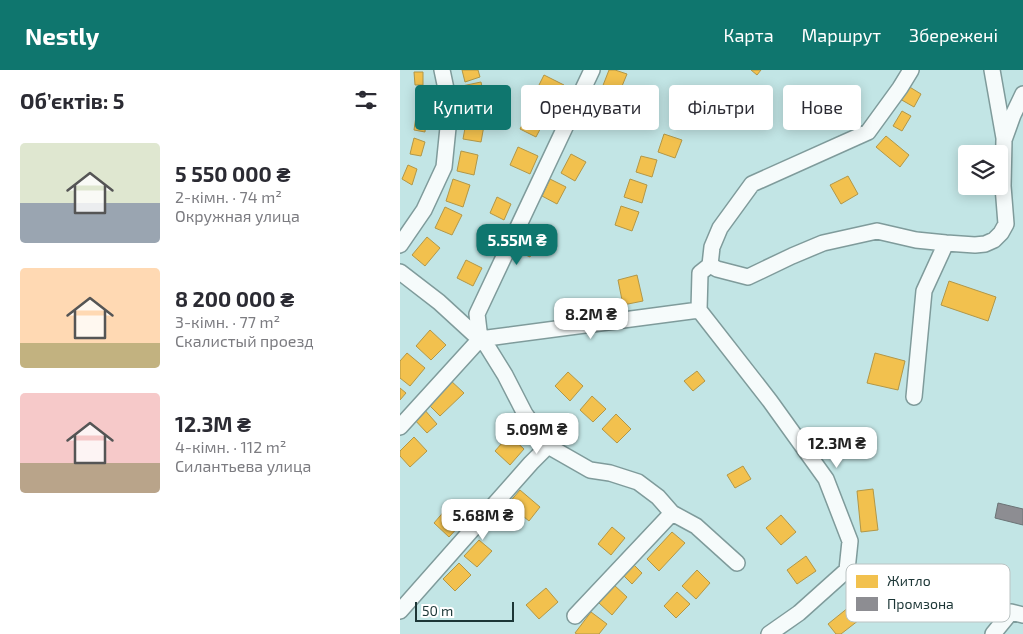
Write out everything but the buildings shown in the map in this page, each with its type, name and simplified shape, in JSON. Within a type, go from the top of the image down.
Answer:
[{"type":"street","points":[[400,245],[424,210],[444,167],[450,108],[442,70]]},
{"type":"street","points":[[480,339],[477,314],[592,70]]},
{"type":"street","points":[[848,564],[850,541],[826,479],[770,401],[699,310],[700,273],[710,265],[712,247],[720,228],[752,184],[868,132],[911,70]]},
{"type":"street","points":[[710,265],[717,269],[748,277],[823,243],[876,231],[916,240],[946,243],[974,245],[994,240],[1006,224],[1003,186],[1004,140],[992,70]]},
{"type":"street","points":[[1004,140],[1013,114],[1023,94]]},
{"type":"street","points":[[914,398],[924,291],[946,243]]},
{"type":"street","points":[[400,272],[439,302],[487,346],[505,375],[525,414],[548,446],[590,470],[610,473],[638,482],[658,497],[672,513],[696,526],[737,563]]},
{"type":"street","points":[[400,427],[480,339],[699,310]]},
{"type":"street","points":[[400,611],[548,446]]},
{"type":"street","points":[[575,616],[672,513]]},
{"type":"street","points":[[769,634],[799,613],[846,571]]},
{"type":"street","points":[[1010,613],[1023,615]]},
{"type":"street","points":[[993,634],[1003,622]]}]
